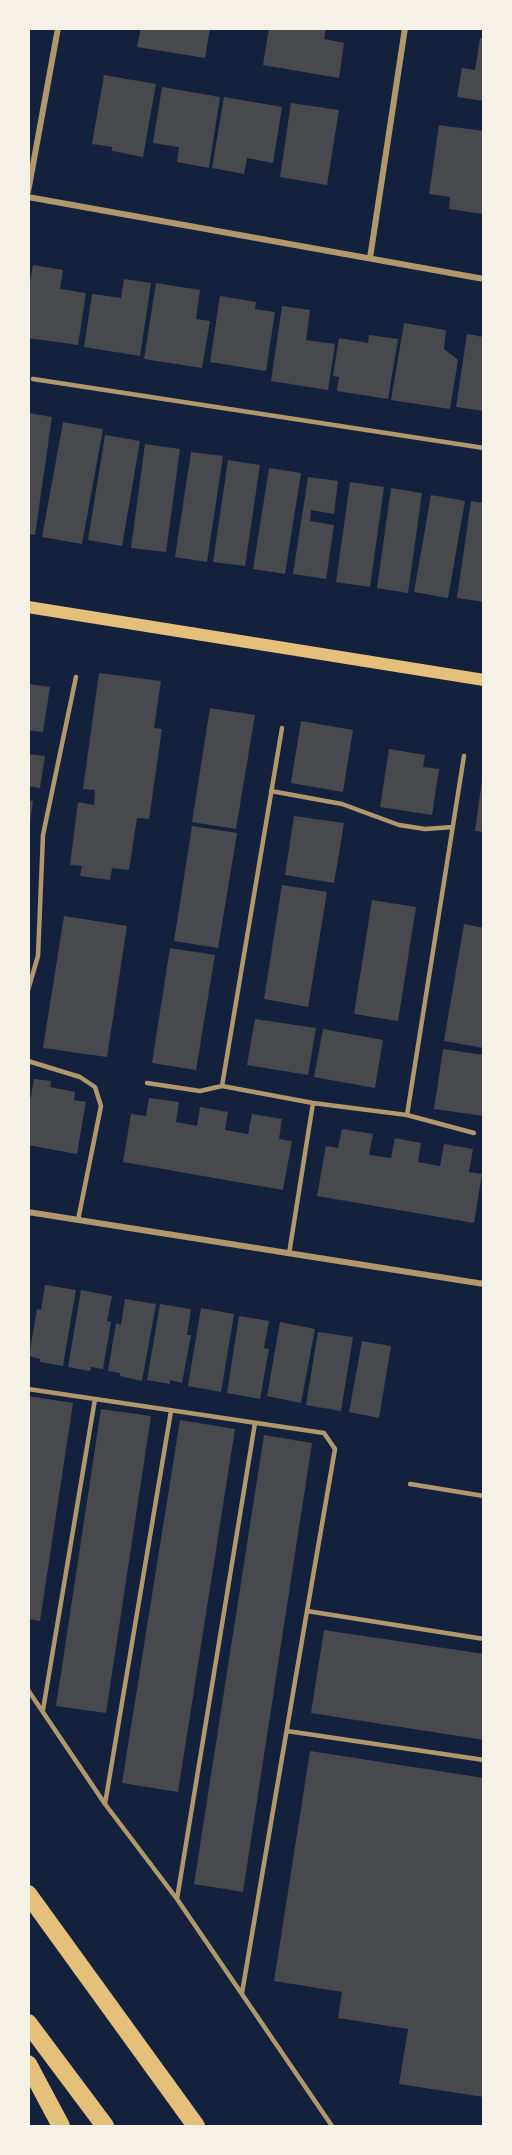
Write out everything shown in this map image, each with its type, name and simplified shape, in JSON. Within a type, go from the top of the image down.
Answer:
[{"type":"highway","points":[[28,1894],[196,2127]]},
{"type":"highway","points":[[28,2023],[105,2127]]},
{"type":"highway","points":[[28,2064],[61,2127]]},
{"type":"main road","points":[[28,607],[483,680]]},
{"type":"street","points":[[28,192],[58,28]]},
{"type":"street","points":[[370,258],[405,28]]},
{"type":"street","points":[[28,197],[483,279]]},
{"type":"street","points":[[28,1212],[483,1284]]},
{"type":"lane","points":[[33,379],[483,448]]},
{"type":"lane","points":[[28,990],[38,956],[43,836],[76,677]]},
{"type":"lane","points":[[222,1086],[282,728]]},
{"type":"lane","points":[[408,1114],[464,756]]},
{"type":"lane","points":[[271,791],[342,804],[399,825],[425,829],[453,827]]},
{"type":"lane","points":[[28,1061],[80,1077],[95,1087],[101,1106],[78,1220]]},
{"type":"lane","points":[[147,1083],[200,1091],[222,1086],[313,1103],[408,1114],[474,1133]]},
{"type":"lane","points":[[290,1254],[313,1103]]},
{"type":"lane","points":[[28,1389],[324,1433],[335,1449],[242,1994]]},
{"type":"lane","points":[[43,1711],[95,1399]]},
{"type":"lane","points":[[105,1804],[171,1410]]},
{"type":"lane","points":[[177,1899],[255,1423]]},
{"type":"lane","points":[[410,1484],[483,1496]]},
{"type":"lane","points":[[307,1611],[483,1639]]},
{"type":"lane","points":[[28,1690],[105,1804],[177,1899],[332,2127]]},
{"type":"lane","points":[[287,1731],[483,1760]]},
{"type":"building","points":[[141,28],[210,28],[205,58],[137,47]]},
{"type":"building","points":[[269,28],[326,28],[324,39],[344,43],[339,78],[263,65]]},
{"type":"building","points":[[480,38],[484,38],[484,101],[457,97],[462,68],[475,70]]},
{"type":"building","points":[[104,75],[156,84],[143,157],[112,151],[112,147],[92,144]]},
{"type":"building","points":[[162,87],[220,97],[209,168],[177,162],[179,147],[153,143]]},
{"type":"building","points":[[224,97],[282,107],[273,163],[247,158],[244,174],[212,168]]},
{"type":"building","points":[[291,103],[339,110],[327,185],[280,177]]},
{"type":"building","points":[[439,125],[484,131],[483,214],[449,209],[450,197],[429,194]]},
{"type":"building","points":[[33,265],[63,270],[60,289],[86,293],[78,345],[28,338],[28,293]]},
{"type":"building","points":[[124,279],[151,283],[140,356],[84,347],[92,294],[121,298]]},
{"type":"building","points":[[156,283],[200,290],[196,319],[210,321],[202,368],[144,359]]},
{"type":"building","points":[[220,296],[256,302],[255,309],[275,312],[266,371],[210,362]]},
{"type":"building","points":[[282,306],[310,310],[306,340],[335,344],[328,390],[271,381]]},
{"type":"building","points":[[404,323],[446,330],[444,349],[458,360],[450,409],[391,400]]},
{"type":"building","points":[[467,334],[484,337],[484,411],[456,407]]},
{"type":"building","points":[[369,335],[398,339],[388,399],[337,391],[339,377],[333,376],[339,338],[368,343]]},
{"type":"building","points":[[28,413],[52,417],[35,535],[28,534]]},
{"type":"building","points":[[63,422],[103,429],[82,544],[42,537]]},
{"type":"building","points":[[105,435],[140,441],[122,546],[88,540]]},
{"type":"building","points":[[145,444],[180,449],[166,552],[131,548]]},
{"type":"building","points":[[191,452],[223,456],[207,562],[175,557]]},
{"type":"building","points":[[228,460],[260,465],[245,566],[213,562]]},
{"type":"building","points":[[269,468],[301,473],[285,574],[253,569]]},
{"type":"building","points":[[308,477],[338,481],[334,514],[311,510],[310,521],[334,525],[326,579],[293,574]]},
{"type":"building","points":[[350,482],[384,487],[370,587],[336,582]]},
{"type":"building","points":[[391,488],[422,493],[408,593],[377,588]]},
{"type":"building","points":[[431,495],[465,501],[448,598],[414,592]]},
{"type":"building","points":[[471,501],[484,503],[484,602],[457,598]]},
{"type":"building","points":[[99,673],[161,681],[154,728],[162,729],[149,819],[137,818],[129,870],[112,868],[110,880],[80,876],[82,866],[70,865],[78,802],[94,805],[95,790],[83,789]]},
{"type":"building","points":[[28,684],[50,687],[43,732],[28,730]]},
{"type":"building","points":[[210,708],[255,715],[236,829],[192,822]]},
{"type":"building","points":[[301,721],[353,730],[343,792],[291,783]]},
{"type":"building","points":[[389,749],[425,755],[423,767],[439,769],[432,815],[380,807]]},
{"type":"building","points":[[28,754],[45,756],[40,788],[28,786]]},
{"type":"building","points":[[482,780],[484,780],[484,832],[475,831]]},
{"type":"building","points":[[28,800],[33,801],[30,821],[28,821]]},
{"type":"building","points":[[294,816],[344,823],[334,883],[285,875]]},
{"type":"building","points":[[192,826],[237,833],[218,948],[174,941]]},
{"type":"building","points":[[282,885],[327,892],[308,1007],[264,999]]},
{"type":"building","points":[[372,900],[416,907],[398,1021],[354,1014]]},
{"type":"building","points":[[64,916],[127,926],[107,1057],[43,1048]]},
{"type":"building","points":[[464,924],[484,928],[484,1048],[444,1041]]},
{"type":"building","points":[[170,948],[215,955],[196,1070],[152,1063]]},
{"type":"building","points":[[255,1019],[316,1028],[308,1075],[247,1065]]},
{"type":"building","points":[[323,1029],[383,1040],[375,1088],[314,1077]]},
{"type":"building","points":[[443,1049],[484,1055],[484,1116],[434,1109]]},
{"type":"building","points":[[34,1079],[51,1081],[50,1087],[75,1092],[74,1100],[86,1102],[77,1154],[28,1145],[28,1097],[31,1097]]},
{"type":"building","points":[[149,1098],[179,1102],[176,1122],[197,1126],[200,1107],[228,1112],[225,1130],[248,1134],[252,1114],[282,1119],[279,1139],[292,1141],[283,1190],[123,1162],[131,1114],[146,1116]]},
{"type":"building","points":[[342,1129],[373,1134],[369,1155],[391,1158],[395,1138],[421,1143],[418,1162],[440,1166],[444,1144],[473,1149],[469,1172],[482,1174],[474,1223],[317,1196],[326,1146],[338,1148]]},
{"type":"building","points":[[45,1285],[76,1290],[63,1366],[40,1362],[40,1359],[29,1356],[37,1309],[41,1310]]},
{"type":"building","points":[[81,1290],[112,1296],[107,1321],[111,1322],[103,1369],[91,1367],[90,1371],[68,1367]]},
{"type":"building","points":[[125,1299],[156,1304],[142,1381],[108,1371],[116,1323],[121,1325]]},
{"type":"building","points":[[160,1304],[191,1309],[187,1335],[191,1335],[182,1383],[170,1380],[170,1384],[147,1380]]},
{"type":"building","points":[[201,1308],[234,1314],[221,1392],[188,1386]]},
{"type":"building","points":[[239,1316],[269,1321],[264,1348],[269,1349],[260,1399],[227,1393]]},
{"type":"building","points":[[280,1322],[315,1329],[301,1403],[267,1396]]},
{"type":"building","points":[[318,1332],[353,1337],[341,1411],[306,1405]]},
{"type":"building","points":[[362,1341],[391,1346],[379,1418],[349,1412]]},
{"type":"building","points":[[28,1396],[73,1403],[40,1621],[28,1619]]},
{"type":"building","points":[[101,1409],[151,1416],[106,1713],[56,1706]]},
{"type":"building","points":[[180,1420],[235,1429],[178,1792],[122,1783]]},
{"type":"building","points":[[264,1435],[312,1443],[243,1892],[194,1884]]},
{"type":"building","points":[[324,1630],[484,1654],[484,1740],[311,1713]]},
{"type":"building","points":[[310,1751],[484,1778],[484,2097],[399,2084],[408,2029],[338,2018],[342,1992],[274,1981]]}]
